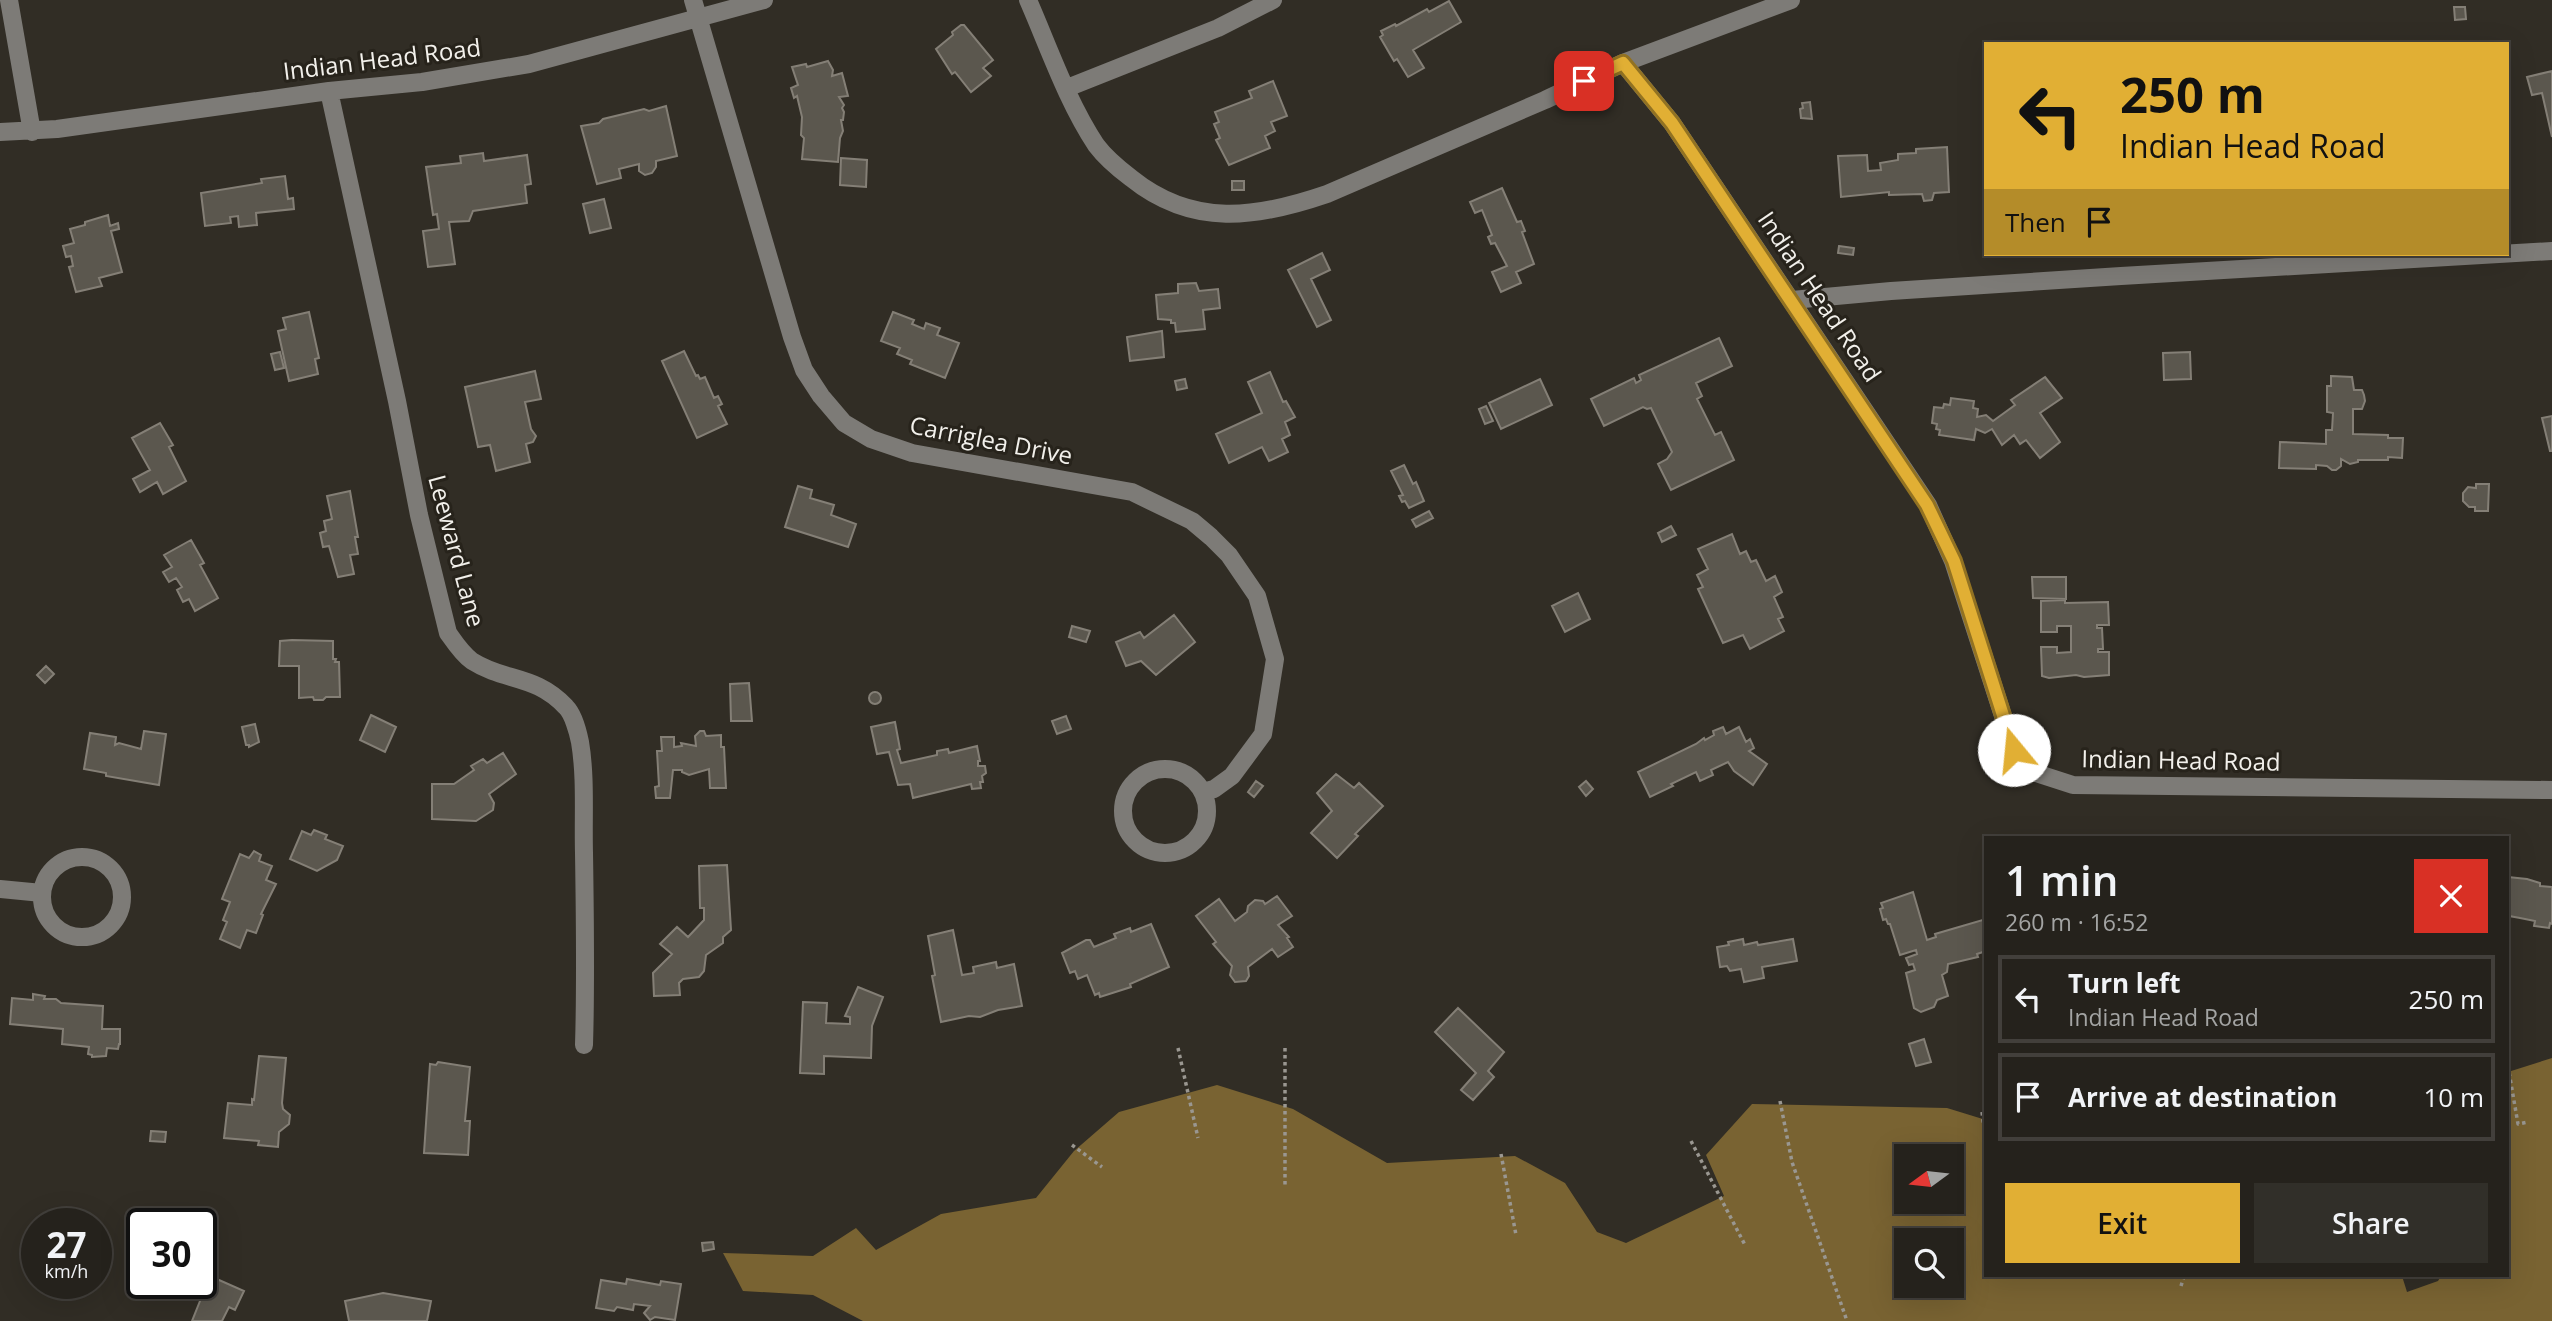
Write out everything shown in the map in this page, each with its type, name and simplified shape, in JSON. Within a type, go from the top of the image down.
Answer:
[{"type":"street","points":[[9,0],[32,132]]},
{"type":"street","name":"Carriglea Drive","points":[[693,0],[792,337],[804,370],[821,396],[845,424],[871,439],[912,453],[1132,492],[1167,508],[1201,529],[1229,555],[1257,596],[1275,659],[1264,734],[1232,776],[1214,789],[1203,792]]},
{"type":"street","name":"Indian Head Road","points":[[0,132],[32,132],[329,91],[491,72],[764,0]]},
{"type":"street","points":[[1028,0],[1080,118],[1098,148],[1146,190],[1194,210],[1224,215],[1262,212],[1327,194],[1545,100],[1623,63],[1791,0]]},
{"type":"street","points":[[1067,88],[1218,28],[1273,0]]},
{"type":"street","name":"Indian Head Road","points":[[1623,63],[1672,123],[1927,505],[1954,561],[2014,750],[2039,774],[2073,785],[2552,790]]},
{"type":"street","name":"Leeward Lane","points":[[329,91],[397,401],[419,515],[448,633],[471,660],[489,669],[536,683],[552,694],[569,710],[580,739],[586,976],[583,1045]]},
{"type":"street","points":[[2509,253],[2552,251]]},
{"type":"street","points":[[1792,300],[2121,276],[2463,256]]},
{"type":"street","points":[[1155,768],[1174,769],[1192,777],[1203,792],[1208,811],[1203,829],[1191,845],[1183,849],[1174,853],[1155,853],[1138,844],[1126,829],[1122,811],[1126,792],[1138,777],[1155,768]]},
{"type":"street","points":[[86,857],[102,861],[114,872],[121,886],[123,902],[118,917],[108,929],[94,936],[78,938],[63,933],[51,923],[43,909],[42,892],[47,878],[57,865],[71,858],[86,857]]},
{"type":"street","points":[[0,889],[42,892]]},
{"type":"path","points":[[1178,1048],[1198,1138]]},
{"type":"path","points":[[1285,1048],[1285,1185]]},
{"type":"path","points":[[2509,1072],[2518,1124],[2528,1122]]},
{"type":"path","points":[[1780,1101],[1792,1162],[1847,1321]]},
{"type":"path","points":[[1982,1112],[1984,1128]]},
{"type":"path","points":[[1691,1141],[1745,1245]]},
{"type":"path","points":[[1072,1145],[1102,1167]]},
{"type":"path","points":[[1500,1154],[1516,1235]]},
{"type":"path","points":[[2181,1286],[2184,1277]]},
{"type":"shaded area","points":[[2552,1058],[2552,1321],[863,1321],[813,1295],[743,1291],[723,1253],[813,1256],[856,1228],[876,1250],[941,1214],[1036,1198],[1074,1151],[1119,1112],[1217,1085],[1293,1109],[1387,1163],[1515,1156],[1565,1183],[1597,1232],[1626,1243],[1724,1196],[1706,1155],[1752,1104],[1947,1108],[1984,1119],[1984,1277],[2402,1277],[2407,1292],[2438,1281],[2440,1277],[2509,1277],[2509,1072]]},
{"type":"building","points":[[1449,1],[1461,22],[1413,50],[1424,68],[1408,77],[1397,59],[1394,61],[1380,37],[1383,35],[1381,31]]},
{"type":"building","points":[[2454,7],[2465,7],[2466,19],[2455,20]]},
{"type":"building","points":[[964,25],[993,60],[983,68],[991,76],[971,92],[955,72],[952,74],[936,49]]},
{"type":"building","points":[[828,61],[833,70],[832,76],[842,73],[848,96],[839,97],[844,105],[844,112],[838,162],[802,159],[802,117],[797,96],[794,98],[791,88],[798,85],[792,67],[806,64],[807,67]]},
{"type":"building","points":[[2552,71],[2552,137],[2542,93],[2532,95],[2527,77]]},
{"type":"building","points":[[1273,81],[1287,116],[1271,122],[1275,131],[1265,136],[1270,148],[1229,165],[1216,140],[1220,138],[1214,124],[1219,122],[1215,112],[1252,98],[1249,91]]},
{"type":"building","points":[[1810,102],[1812,119],[1801,118],[1802,103]]},
{"type":"building","points":[[666,106],[677,156],[656,161],[652,173],[645,175],[639,171],[639,164],[619,169],[621,178],[597,184],[581,126],[644,109],[649,111]]},
{"type":"building","points":[[1947,147],[1949,192],[1934,193],[1932,200],[1924,201],[1922,194],[1889,195],[1889,192],[1841,197],[1838,156],[1867,155],[1868,171],[1881,170],[1880,163],[1898,160],[1898,154],[1916,153],[1916,149]]},
{"type":"building","points":[[483,153],[484,161],[527,155],[531,184],[525,185],[527,203],[473,211],[469,221],[449,222],[455,264],[428,267],[423,231],[439,229],[437,214],[433,215],[426,167],[461,163],[460,156]]},
{"type":"building","points":[[841,158],[867,160],[866,187],[840,185]]},
{"type":"building","points":[[285,176],[288,199],[293,198],[294,209],[256,213],[257,225],[239,227],[238,216],[230,217],[231,223],[205,226],[201,193],[262,183],[261,179]]},
{"type":"building","points":[[1232,181],[1244,181],[1244,190],[1232,190]]},
{"type":"building","points":[[1502,188],[1517,222],[1521,221],[1525,231],[1522,232],[1534,264],[1516,272],[1521,283],[1501,292],[1492,272],[1507,266],[1495,243],[1491,244],[1488,237],[1492,235],[1482,210],[1475,213],[1470,202]]},
{"type":"building","points":[[604,199],[611,228],[590,233],[583,204]]},
{"type":"building","points":[[108,215],[110,226],[118,223],[119,229],[111,231],[122,272],[99,278],[102,286],[76,292],[69,267],[73,266],[71,256],[66,257],[63,246],[74,243],[70,229]]},
{"type":"building","points":[[1839,246],[1854,248],[1853,255],[1838,253]]},
{"type":"building","points":[[1322,253],[1330,270],[1311,279],[1331,320],[1317,327],[1288,270]]},
{"type":"building","points":[[1196,283],[1199,291],[1218,289],[1220,308],[1203,310],[1205,329],[1176,332],[1175,323],[1171,323],[1171,320],[1158,319],[1156,295],[1178,293],[1178,284]]},
{"type":"building","points":[[309,312],[319,358],[315,359],[318,374],[289,381],[278,331],[286,329],[283,318]]},
{"type":"building","points":[[893,312],[914,320],[912,324],[924,329],[926,323],[940,328],[937,335],[959,343],[945,378],[910,364],[912,360],[897,354],[900,348],[881,341]]},
{"type":"building","points":[[1162,331],[1164,357],[1130,361],[1127,337]]},
{"type":"building","points":[[1719,338],[1732,366],[1696,383],[1702,396],[1697,399],[1715,435],[1721,432],[1734,460],[1671,490],[1658,464],[1672,452],[1651,408],[1643,407],[1604,426],[1591,399],[1634,378],[1636,383],[1641,380],[1639,375]]},
{"type":"building","points":[[684,351],[696,376],[700,379],[705,377],[714,398],[718,396],[722,404],[718,406],[727,424],[697,438],[662,361]]},
{"type":"building","points":[[280,352],[284,368],[275,370],[271,354]]},
{"type":"building","points":[[2190,352],[2191,379],[2164,380],[2163,353]]},
{"type":"building","points":[[535,371],[541,399],[525,402],[531,429],[536,436],[533,442],[526,444],[530,462],[496,471],[490,445],[478,447],[465,387]]},
{"type":"building","points":[[1270,372],[1283,402],[1286,401],[1295,417],[1285,422],[1290,435],[1282,439],[1288,452],[1269,461],[1262,447],[1229,463],[1216,434],[1262,413],[1248,382]]},
{"type":"building","points":[[2331,376],[2352,377],[2354,390],[2362,390],[2364,395],[2362,409],[2353,409],[2353,434],[2403,438],[2402,458],[2358,460],[2350,464],[2341,459],[2341,466],[2336,470],[2316,465],[2316,469],[2279,468],[2280,442],[2326,444],[2326,430],[2332,430],[2333,413],[2327,412],[2327,386],[2331,386]]},
{"type":"building","points":[[2045,377],[2062,398],[2040,413],[2060,442],[2040,458],[2026,440],[2020,444],[2014,435],[2002,445],[1992,429],[1985,433],[1976,429],[1974,440],[1939,435],[1937,424],[1932,423],[1934,407],[1943,408],[1944,404],[1950,405],[1951,398],[1974,401],[1973,408],[1978,409],[1977,417],[1986,415],[1993,421],[2015,405],[2011,400]]},
{"type":"building","points":[[1185,379],[1187,388],[1177,390],[1175,381]]},
{"type":"building","points":[[1540,379],[1552,405],[1501,429],[1489,403]]},
{"type":"building","points":[[1486,406],[1493,421],[1485,424],[1479,409]]},
{"type":"building","points":[[2552,416],[2552,451],[2550,451],[2542,418]]},
{"type":"building","points":[[160,423],[173,445],[169,447],[186,481],[163,494],[157,482],[140,492],[133,479],[150,470],[132,438]]},
{"type":"building","points":[[1404,465],[1413,484],[1416,482],[1424,501],[1409,508],[1399,496],[1403,495],[1391,471]]},
{"type":"building","points":[[2476,484],[2489,484],[2488,511],[2475,511],[2475,507],[2469,507],[2463,501],[2463,493],[2468,487],[2476,488]]},
{"type":"building","points":[[798,486],[812,490],[810,498],[834,505],[831,515],[856,524],[848,547],[785,527]]},
{"type":"building","points":[[350,491],[358,537],[355,537],[358,554],[350,555],[354,574],[338,577],[329,546],[323,547],[320,533],[326,531],[324,521],[332,519],[327,496]]},
{"type":"building","points":[[1429,511],[1433,518],[1416,527],[1412,520]]},
{"type":"building","points":[[1671,526],[1676,535],[1662,542],[1658,533]]},
{"type":"building","points":[[1732,534],[1740,554],[1746,551],[1751,562],[1756,560],[1766,581],[1775,576],[1782,592],[1774,597],[1783,617],[1778,619],[1784,631],[1750,649],[1743,635],[1723,643],[1698,589],[1703,587],[1697,575],[1708,569],[1698,549]]},
{"type":"building","points":[[191,540],[204,563],[200,565],[218,598],[195,611],[189,599],[183,602],[177,590],[182,587],[176,578],[169,582],[163,572],[172,567],[164,555]]},
{"type":"building","points":[[2032,577],[2066,577],[2066,599],[2033,598]]},
{"type":"building","points":[[1578,593],[1590,619],[1565,632],[1552,606]]},
{"type":"building","points":[[2065,600],[2065,603],[2108,602],[2109,625],[2097,625],[2097,628],[2102,628],[2103,649],[2098,649],[2098,652],[2109,652],[2109,675],[2049,678],[2042,676],[2041,647],[2057,647],[2057,653],[2071,652],[2071,626],[2057,626],[2057,632],[2041,632],[2041,601]]},
{"type":"building","points":[[1174,615],[1195,642],[1156,675],[1141,661],[1126,666],[1116,642],[1140,632],[1144,638]]},
{"type":"building","points":[[1072,626],[1090,631],[1086,642],[1069,637]]},
{"type":"building","points":[[280,641],[333,641],[333,659],[339,662],[340,697],[326,697],[323,700],[314,700],[313,697],[299,698],[299,666],[279,666]]},
{"type":"building","points":[[46,666],[54,674],[45,683],[37,675]]},
{"type":"building","points":[[749,683],[752,721],[731,721],[730,684]]},
{"type":"building","points":[[875,692],[881,698],[875,704],[869,698]]},
{"type":"building","points":[[371,715],[396,727],[385,752],[360,740]]},
{"type":"building","points":[[1066,716],[1071,729],[1057,734],[1052,721]]},
{"type":"building","points":[[895,722],[901,763],[937,755],[937,751],[948,749],[949,753],[977,746],[980,761],[978,766],[985,766],[986,773],[982,776],[983,782],[980,782],[981,788],[972,789],[971,784],[913,798],[910,784],[898,785],[889,752],[877,754],[871,727]]},
{"type":"building","points":[[255,724],[259,742],[249,747],[246,745],[242,727]]},
{"type":"building","points":[[1723,727],[1726,734],[1739,727],[1746,742],[1750,739],[1754,748],[1749,751],[1767,764],[1753,785],[1734,771],[1728,762],[1711,770],[1713,775],[1700,781],[1696,772],[1650,797],[1638,772],[1704,738],[1705,740],[1714,735],[1713,731]]},
{"type":"building","points":[[144,731],[166,734],[159,785],[106,776],[106,773],[84,769],[90,733],[116,737],[115,745],[119,743],[141,749]]},
{"type":"building","points":[[704,731],[706,736],[721,735],[726,788],[710,788],[709,769],[689,775],[682,770],[673,770],[670,798],[656,798],[655,787],[659,786],[657,751],[662,751],[661,737],[674,737],[674,747],[682,746],[681,743],[696,746],[695,736]]},
{"type":"building","points":[[503,753],[516,774],[489,794],[494,803],[493,810],[476,821],[432,819],[432,784],[454,784],[474,770],[471,766],[483,759],[487,763]]},
{"type":"building","points":[[1336,774],[1354,788],[1359,783],[1383,806],[1355,834],[1358,836],[1337,858],[1311,833],[1332,811],[1317,793]]},
{"type":"building","points":[[1256,781],[1263,786],[1254,797],[1248,792]]},
{"type":"building","points":[[1586,781],[1593,789],[1586,796],[1579,787]]},
{"type":"building","points":[[314,830],[327,835],[325,839],[343,846],[337,860],[317,871],[290,859],[302,831],[311,835]]},
{"type":"building","points":[[254,851],[261,855],[259,861],[272,866],[266,880],[276,884],[261,914],[263,915],[256,933],[247,930],[240,948],[220,939],[227,922],[223,920],[230,902],[222,899],[240,854],[249,858]]},
{"type":"building","points":[[727,865],[731,930],[723,937],[723,943],[706,955],[704,971],[699,977],[683,979],[679,983],[680,995],[654,996],[653,973],[672,954],[660,944],[677,927],[688,937],[704,920],[704,908],[700,908],[699,866]]},
{"type":"building","points":[[2509,877],[2527,879],[2540,883],[2540,886],[2552,887],[2552,924],[2550,923],[2549,928],[2534,926],[2535,921],[2509,916]]},
{"type":"building","points":[[1913,892],[1927,940],[1936,937],[1935,934],[1984,920],[1984,952],[1977,954],[1978,957],[1948,964],[1947,972],[1942,975],[1948,996],[1937,1000],[1934,1007],[1921,1012],[1914,1008],[1906,973],[1915,970],[1906,958],[1917,954],[1916,950],[1900,955],[1890,924],[1886,919],[1883,920],[1881,903]]},
{"type":"building","points":[[1277,896],[1292,916],[1278,925],[1289,937],[1287,938],[1293,947],[1278,957],[1272,949],[1248,967],[1249,976],[1246,981],[1235,982],[1230,975],[1232,966],[1213,944],[1216,942],[1196,916],[1219,899],[1235,921],[1247,912],[1248,906],[1255,900],[1265,904]]},
{"type":"building","points":[[1151,924],[1169,967],[1130,984],[1131,987],[1100,997],[1099,993],[1095,995],[1087,975],[1078,979],[1075,971],[1070,973],[1062,953],[1086,940],[1090,940],[1094,947],[1116,938],[1114,934],[1130,928],[1131,932]]},
{"type":"building","points":[[953,930],[962,975],[974,973],[973,967],[996,962],[997,968],[1014,964],[1022,1006],[998,1010],[980,1017],[969,1016],[941,1022],[928,936]]},
{"type":"building","points":[[1743,939],[1744,945],[1757,942],[1758,945],[1793,939],[1797,961],[1762,967],[1764,978],[1744,982],[1741,969],[1730,971],[1727,966],[1720,967],[1717,947]]},
{"type":"building","points":[[858,987],[883,997],[872,1026],[871,1058],[824,1056],[824,1074],[800,1073],[803,1002],[827,1003],[826,1023],[850,1024],[850,1017],[845,1016]]},
{"type":"building","points":[[33,994],[45,996],[44,999],[56,999],[61,1003],[103,1006],[102,1029],[120,1029],[118,1049],[107,1048],[106,1056],[92,1057],[88,1054],[89,1047],[62,1044],[63,1029],[10,1024],[12,998],[33,1000]]},
{"type":"building","points":[[1458,1008],[1504,1052],[1488,1071],[1494,1077],[1473,1100],[1461,1090],[1476,1073],[1435,1032]]},
{"type":"building","points":[[1924,1039],[1931,1062],[1916,1066],[1909,1044]]},
{"type":"building","points":[[259,1056],[286,1058],[282,1103],[283,1109],[290,1115],[289,1124],[279,1132],[278,1147],[258,1145],[259,1141],[224,1138],[228,1103],[252,1105]]},
{"type":"building","points":[[438,1062],[470,1067],[465,1121],[470,1121],[468,1155],[424,1153],[430,1064],[436,1065]]},
{"type":"building","points":[[151,1131],[166,1132],[165,1142],[150,1141]]},
{"type":"building","points":[[713,1242],[714,1249],[703,1251],[702,1243]]},
{"type":"building","points":[[217,1279],[244,1291],[235,1310],[229,1307],[222,1321],[192,1321],[201,1299],[217,1299]]},
{"type":"building","points":[[627,1279],[660,1285],[661,1281],[681,1284],[675,1320],[655,1317],[650,1320],[644,1313],[650,1306],[634,1304],[633,1310],[617,1307],[614,1311],[596,1308],[601,1280],[626,1284]]},
{"type":"building","points":[[383,1293],[431,1301],[427,1321],[349,1321],[345,1301]]},
{"type":"route","points":[[1584,81],[1623,63],[1672,123],[1927,505],[1954,561],[2014,750]]}]
